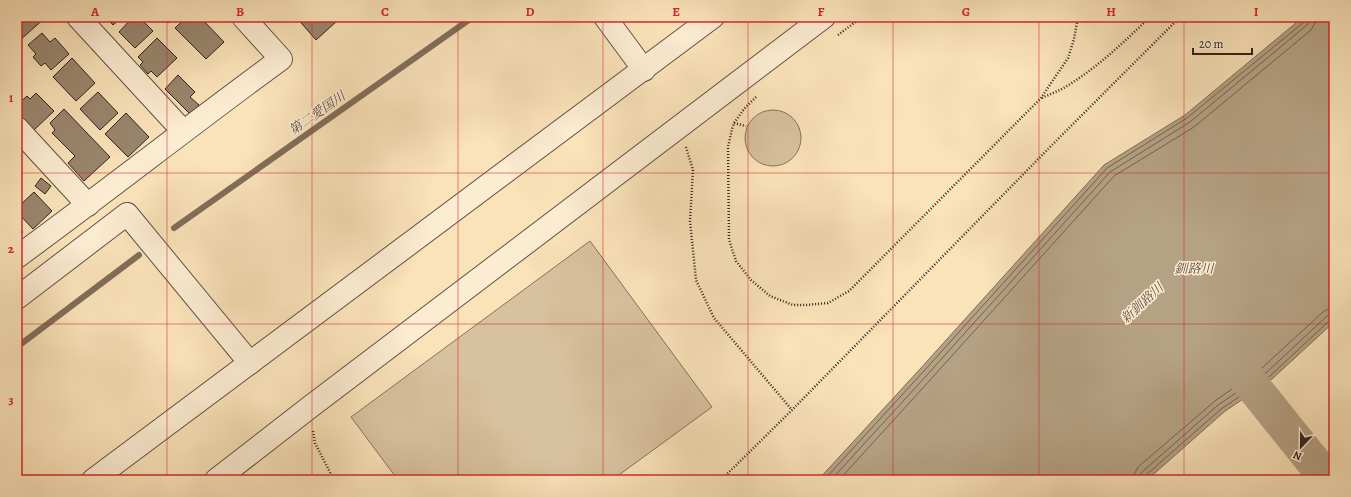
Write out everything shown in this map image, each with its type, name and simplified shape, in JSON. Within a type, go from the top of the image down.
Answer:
[{"type":"street","points":[[78,17],[183,131]]},
{"type":"street","points":[[17,257],[281,59],[243,17]]},
{"type":"street","points":[[605,17],[644,70]]},
{"type":"street","points":[[93,480],[713,17]]},
{"type":"street","points":[[216,480],[680,125],[824,17]]},
{"type":"street","points":[[17,128],[88,205]]},
{"type":"street","points":[[17,298],[127,214],[250,362]]},
{"type":"path","points":[[836,36],[862,17]]},
{"type":"path","points":[[760,93],[744,109],[734,123],[728,147],[728,240],[736,261],[751,280],[770,296],[794,305],[828,303],[849,291],[1041,98],[1068,58],[1074,39],[1078,17]]},
{"type":"path","points":[[1041,98],[1066,86],[1095,67],[1150,17]]},
{"type":"path","points":[[721,480],[1180,17]]},
{"type":"path","points":[[734,123],[746,126]]},
{"type":"path","points":[[680,125],[693,170],[690,221],[696,280],[714,318],[792,410]]},
{"type":"path","points":[[310,407],[315,442],[334,480]]},
{"type":"shaded area","points":[[768,110],[778,110],[793,118],[799,127],[801,138],[799,149],[793,158],[778,166],[768,166],[757,161],[750,154],[745,143],[745,133],[750,122],[757,115]]},
{"type":"shaded area","points":[[590,241],[712,407],[612,480],[398,480],[351,417]]},
{"type":"water","name":"釧路川","points":[[1303,17],[1334,17],[1334,322],[1272,379],[1224,412],[1147,480],[818,480],[1104,165],[1185,115]]},
{"type":"building","points":[[17,17],[46,17],[19,41],[17,38]]},
{"type":"building","points":[[106,17],[122,17],[113,25]]},
{"type":"building","points":[[133,17],[139,17],[153,31],[135,48],[119,32]]},
{"type":"building","points":[[162,17],[174,17],[168,23]]},
{"type":"building","points":[[187,17],[192,20],[195,17],[200,17],[224,42],[206,59],[175,28]]},
{"type":"building","points":[[296,17],[333,17],[337,21],[316,40]]},
{"type":"building","points":[[42,33],[50,42],[55,38],[69,54],[51,70],[45,63],[41,66],[33,57],[36,54],[28,45]]},
{"type":"building","points":[[157,38],[177,58],[157,77],[151,71],[148,74],[140,65],[143,62],[138,57]]},
{"type":"building","points":[[72,58],[95,83],[76,101],[53,77]]},
{"type":"building","points":[[178,75],[195,92],[190,97],[199,105],[190,114],[165,89]]},
{"type":"building","points":[[98,92],[118,113],[100,130],[80,109]]},
{"type":"building","points":[[36,93],[54,111],[34,130],[17,113],[17,105],[27,96],[30,99]]},
{"type":"building","points":[[64,109],[110,157],[84,181],[68,163],[75,156],[52,133],[55,130],[50,123]]},
{"type":"building","points":[[126,113],[149,137],[128,157],[105,134]]},
{"type":"building","points":[[41,178],[51,186],[45,194],[35,186]]},
{"type":"building","points":[[17,180],[21,185],[17,189]]},
{"type":"building","points":[[34,192],[52,211],[33,229],[17,212],[17,208]]},
{"type":"building","points":[[17,226],[23,232],[17,238]]},
{"type":"waterway","name":"第二愛国川","points":[[174,228],[473,17]]},
{"type":"waterway","name":"第二愛国川","points":[[17,347],[139,255]]},
{"type":"waterway","points":[[1226,353],[1328,480]]},
{"type":"water label","name":"新釧路川","points":[[1142,303]]}]
